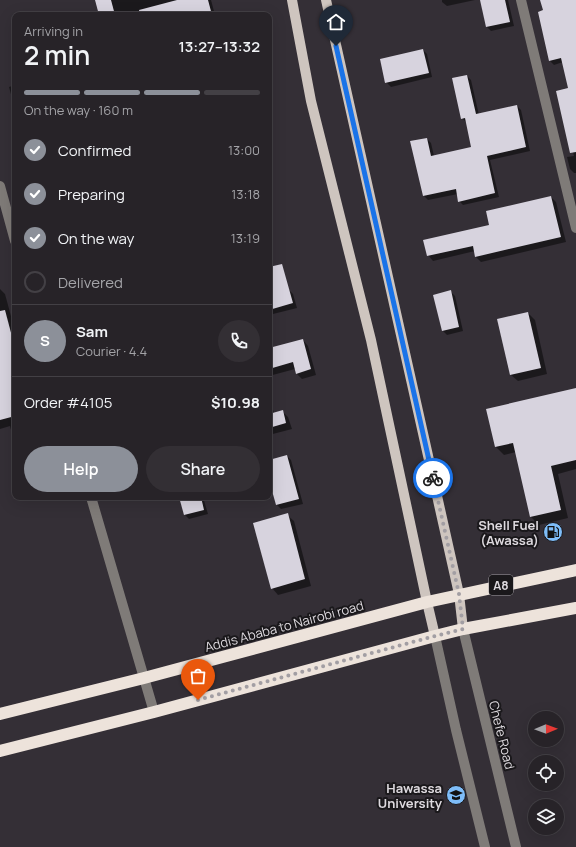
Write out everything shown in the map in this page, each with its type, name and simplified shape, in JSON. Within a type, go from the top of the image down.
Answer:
[{"type":"highway","name":"Addis Ababa to Nairobi road","points":[[0,714],[144,678],[459,594],[576,570]]},
{"type":"highway","points":[[0,751],[154,712],[463,629],[576,608]]},
{"type":"main road","points":[[292,0],[311,100],[371,340],[435,636]]},
{"type":"main road","points":[[326,0],[459,594],[463,629]]},
{"type":"street","points":[[521,0],[576,228]]},
{"type":"street","points":[[0,186],[4,215],[12,233]]},
{"type":"street","points":[[92,500],[154,712]]},
{"type":"street","name":"Chefe Road","points":[[463,629],[516,847]]},
{"type":"street","points":[[435,636],[485,847]]},
{"type":"building","points":[[95,0],[111,0],[114,12],[98,12]]},
{"type":"building","points":[[177,0],[208,0],[211,12],[139,12],[139,10]]},
{"type":"building","points":[[480,0],[505,0],[510,22],[486,27]]},
{"type":"building","points":[[540,0],[576,0],[576,152],[570,153],[556,91],[568,88],[561,58],[549,61],[538,12],[543,10]]},
{"type":"building","points":[[423,49],[429,73],[385,83],[380,59]]},
{"type":"building","points":[[467,75],[476,114],[517,105],[526,147],[487,156],[495,193],[458,202],[456,189],[423,196],[410,141],[427,138],[431,156],[471,147],[465,118],[461,119],[452,78]]},
{"type":"building","points":[[551,196],[561,237],[475,257],[473,246],[427,256],[423,240],[489,225],[486,211]]},
{"type":"building","points":[[282,264],[293,303],[272,309],[272,266]]},
{"type":"building","points":[[451,290],[459,327],[442,331],[433,295]]},
{"type":"building","points":[[5,310],[12,337],[12,417],[0,420],[0,311]]},
{"type":"building","points":[[528,312],[541,368],[510,375],[497,319]]},
{"type":"building","points":[[303,339],[311,369],[296,374],[293,362],[272,368],[272,347]]},
{"type":"building","points":[[576,388],[576,460],[551,466],[561,510],[530,517],[513,443],[495,447],[486,409]]},
{"type":"building","points":[[283,410],[286,423],[272,427],[272,413]]},
{"type":"building","points":[[287,455],[299,499],[276,505],[272,491],[272,459]]},
{"type":"building","points":[[180,500],[202,500],[204,510],[184,515]]},
{"type":"building","points":[[288,513],[305,579],[271,589],[253,523]]},
{"type":"way so far","points":[[198,700],[463,629],[459,594],[433,478]]},
{"type":"place","name":"Shell Fuel (Awassa)","points":[[553,532]]},
{"type":"place","name":"Hawassa University","points":[[456,795]]},
{"type":"route","points":[[336,46],[433,478]]}]
